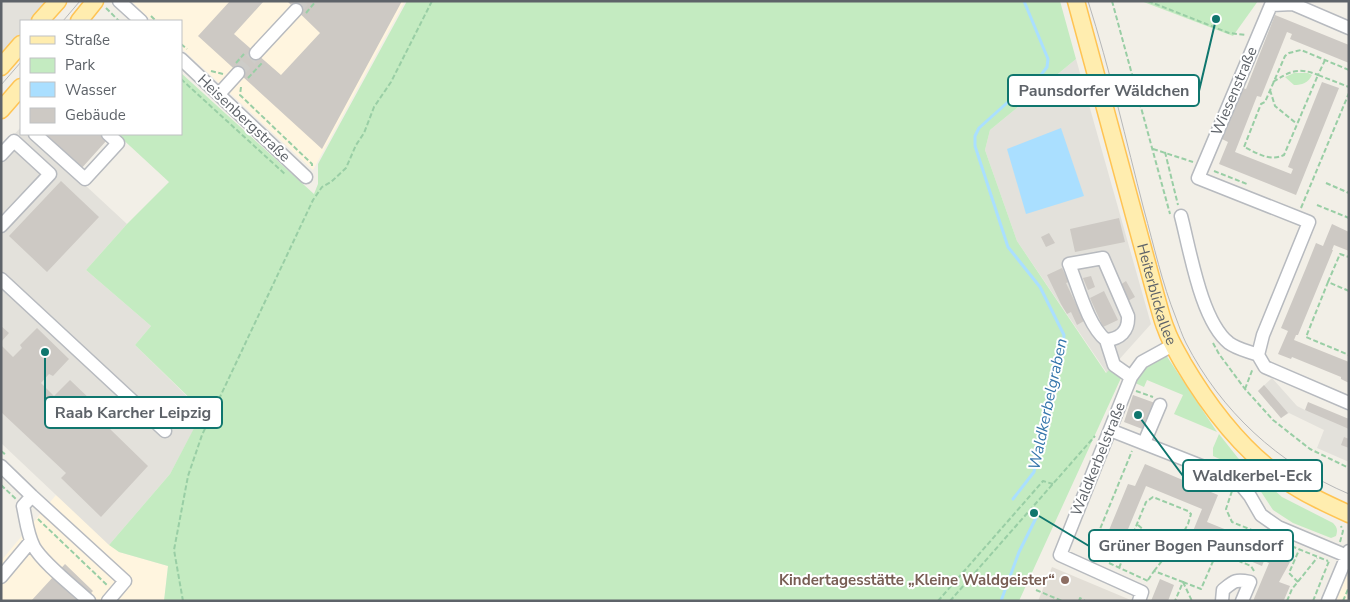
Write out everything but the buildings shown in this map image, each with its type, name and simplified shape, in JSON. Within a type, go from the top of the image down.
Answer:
[{"type":"main road","points":[[41,20],[58,1]]},
{"type":"main road","name":"Heiterblickallee","points":[[1076,1],[1157,300],[1166,330],[1173,345],[1200,390],[1242,444],[1286,481],[1324,503],[1345,520]]},
{"type":"main road","points":[[80,20],[100,4]]},
{"type":"main road","points":[[1,67],[20,45]]},
{"type":"main road","points":[[1,110],[20,90]]},
{"type":"street","points":[[119,1],[140,20]]},
{"type":"street","name":"Wiesenstraße","points":[[1200,172],[1272,6],[1293,4],[1349,28]]},
{"type":"street","points":[[256,53],[296,10]]},
{"type":"street","name":"Heisenbergstraße","points":[[184,54],[219,94],[306,177]]},
{"type":"street","points":[[219,94],[236,76]]},
{"type":"street","points":[[36,135],[85,179],[118,143],[109,135]]},
{"type":"street","points":[[1,155],[14,141],[50,174],[1,226]]},
{"type":"street","points":[[1200,172],[1309,222],[1263,335],[1258,355]]},
{"type":"street","points":[[1181,216],[1198,284],[1214,324],[1222,336],[1229,342],[1258,355],[1265,367],[1349,403]]},
{"type":"street","points":[[1106,340],[1116,339],[1125,331],[1129,324],[1128,316],[1102,258],[1069,264],[1094,326],[1106,340],[1114,365],[1129,382]]},
{"type":"street","points":[[1,279],[165,431]]},
{"type":"street","name":"Waldkerbelstraße","points":[[1143,591],[1087,561],[1060,555],[1129,382],[1142,362],[1173,345]]},
{"type":"street","points":[[1141,441],[1160,405]]},
{"type":"street","points":[[1110,430],[1237,480],[1250,496],[1261,515],[1278,527],[1334,550],[1348,553],[1328,601]]},
{"type":"street","points":[[1,466],[27,501],[125,581],[111,597]]},
{"type":"street","points":[[27,501],[32,541],[41,556],[89,601]]},
{"type":"street","points":[[1,577],[32,541]]},
{"type":"street","points":[[1222,601],[1223,590],[1234,581],[1250,582],[1242,601]]},
{"type":"path","points":[[183,601],[174,550],[188,476],[202,435],[313,200],[322,187],[331,182],[346,168],[356,145],[364,133],[374,107],[391,82],[432,1]]},
{"type":"path","points":[[1148,1],[1230,33]]},
{"type":"path","points":[[100,4],[118,20]]},
{"type":"path","points":[[1325,60],[1284,155],[1279,158],[1268,158],[1244,147],[1261,104],[1265,102],[1285,56],[1289,53],[1301,50],[1325,60],[1349,70]]},
{"type":"path","points":[[205,66],[217,73],[236,76],[240,95],[312,164],[306,177]]},
{"type":"path","points":[[1273,82],[1298,70],[1308,71],[1349,87]]},
{"type":"path","points":[[182,80],[292,181]]},
{"type":"path","points":[[1270,90],[1276,106],[1298,124]]},
{"type":"path","points":[[1298,217],[1349,93]]},
{"type":"path","points":[[1153,149],[1165,152],[1200,172]]},
{"type":"path","points":[[1165,152],[1181,216]]},
{"type":"path","points":[[1326,183],[1349,193]]},
{"type":"path","points":[[1317,204],[1349,218]]},
{"type":"path","points":[[1349,257],[1340,254],[1306,337],[1349,355]]},
{"type":"path","points":[[1328,282],[1349,291]]},
{"type":"path","points":[[1244,389],[1258,355]]},
{"type":"path","points":[[1129,382],[1153,397],[1162,398],[1160,405]]},
{"type":"path","points":[[950,601],[1095,436]]},
{"type":"path","points":[[1087,561],[1141,441]]},
{"type":"path","points":[[938,601],[1042,481],[1053,484]]},
{"type":"path","points":[[1,485],[27,501],[111,597]]},
{"type":"path","points":[[1104,562],[1119,568],[1143,591],[1154,571],[1181,537],[1191,514],[1154,497],[1146,502],[1119,568]]},
{"type":"path","points":[[1313,601],[1334,550],[1341,539],[1345,520]]},
{"type":"path","points":[[1137,524],[1147,534],[1152,551],[1161,563]]},
{"type":"path","points":[[1181,537],[1253,569],[1250,582]]},
{"type":"path","points":[[1290,572],[1299,550]]},
{"type":"path","points":[[1154,571],[1201,589],[1216,552]]},
{"type":"path","points":[[1084,553],[1087,561]]},
{"type":"path","points":[[1287,601],[1292,589],[1317,558]]},
{"type":"path","points":[[1286,571],[1290,572],[1298,582]]},
{"type":"path","points":[[1176,601],[1183,582]]},
{"type":"path","points":[[1183,582],[1192,601]]},
{"type":"path","points":[[1343,601],[1349,587]]},
{"type":"path","points":[[1036,590],[1062,601]]},
{"type":"path","points":[[1079,601],[1080,598],[1084,601]]},
{"type":"shaded area","points":[[1,1],[52,1],[36,20],[20,20],[20,38],[1,60]]},
{"type":"shaded area","points":[[131,1],[405,1],[313,170],[182,49],[182,20],[151,20]]},
{"type":"shaded area","points":[[1076,59],[1151,324],[1107,373],[1017,241],[985,150],[990,130]]},
{"type":"shaded area","points":[[20,128],[20,135],[31,135],[127,224],[86,270],[151,326],[135,345],[203,412],[170,474],[109,545],[1,443],[1,149]]},
{"type":"shaded area","points":[[1272,378],[1297,406],[1305,410],[1349,419],[1349,462],[1317,448],[1324,430],[1289,413],[1281,418],[1258,391]]},
{"type":"shaded area","points":[[56,495],[119,552],[168,566],[164,601],[1,601],[1,561]]},
{"type":"shaded area","points":[[1349,553],[1349,601],[1330,601]]},
{"type":"shaded area","name":"Kindertagesstätte „Kleine Waldgeister“","points":[[1052,567],[1133,601],[1038,601]]},
{"type":"green space","points":[[407,1],[1060,1],[1076,59],[990,130],[985,150],[1017,241],[1106,373],[1110,369],[1121,378],[1019,601],[164,601],[168,566],[119,552],[109,545],[170,474],[203,411],[135,345],[151,326],[86,270],[127,224],[169,182],[118,135],[182,135],[182,74],[314,194],[318,184],[318,164]]},
{"type":"green space","points":[[1141,1],[1258,1],[1233,36]]},
{"type":"green space","points":[[1294,73],[1308,73],[1312,75],[1305,83],[1294,85],[1285,77]]},
{"type":"green space","points":[[1164,352],[1217,432],[1174,414],[1183,395],[1147,380],[1144,387],[1133,382],[1144,365]]},
{"type":"green space","points":[[1219,434],[1238,458],[1282,497],[1333,523],[1337,529],[1336,536],[1331,538],[1293,523],[1273,510],[1254,481],[1239,468],[1213,456],[1213,448]]},
{"type":"water","points":[[1061,128],[1084,196],[1026,214],[1007,149]]},
{"type":"waterway","name":"Waldkerbelgraben","points":[[1013,499],[1034,472],[1052,384],[1063,348],[1064,335],[1040,287],[1008,247],[975,146],[975,136],[979,128],[1041,75],[1047,67],[1048,59],[1024,1]]},
{"type":"waterway","name":"Waldkerbelgraben","points":[[1001,601],[1019,552],[1036,518]]},
{"type":"tunnel","points":[[296,10],[303,1]]},
{"type":"tunnel","points":[[238,73],[256,53]]},
{"type":"tram line","points":[[64,20],[80,1]]},
{"type":"tram line","points":[[1088,1],[1111,79],[1162,278],[1186,343],[1216,391],[1254,433],[1298,467],[1323,482],[1349,494]]},
{"type":"tram line","points":[[1,85],[20,63]]},
{"type":"place","name":"Paunsdorfer Wäldchen","points":[[1216,19]]},
{"type":"place","name":"Raab Karcher Leipzig","points":[[45,352]]},
{"type":"place","name":"Waldkerbel-Eck","points":[[1138,415]]},
{"type":"place","name":"Grüner Bogen Paunsdorf","points":[[1034,513]]},
{"type":"place","name":"Kindertagesstätte „Kleine Waldgeister“","points":[[1065,580]]}]
